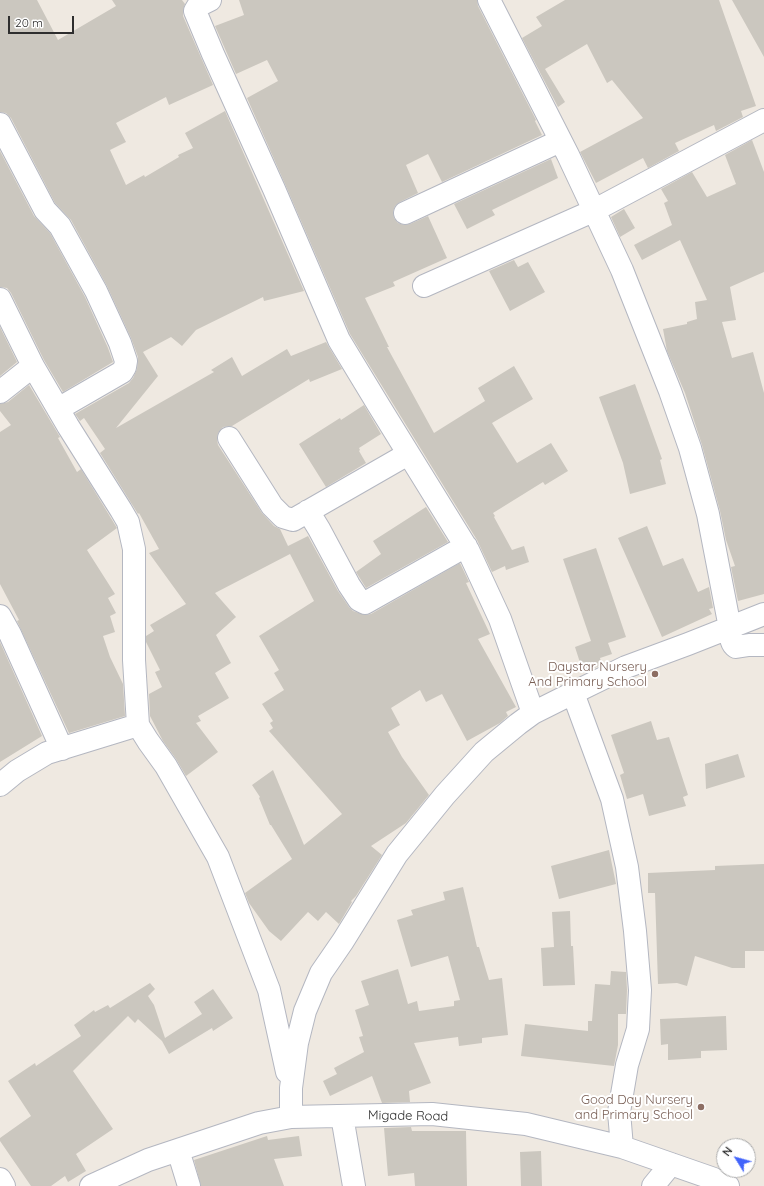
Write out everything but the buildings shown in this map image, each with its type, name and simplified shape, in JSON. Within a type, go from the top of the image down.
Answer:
[{"type":"street","points":[[210,0],[198,6],[196,11],[213,54],[274,189],[339,340],[466,546],[500,619],[533,713]]},
{"type":"street","points":[[490,0],[622,270],[670,391],[690,448],[708,514],[730,628],[731,642],[733,646],[736,647],[764,645]]},
{"type":"street","points":[[424,286],[593,211],[764,120]]},
{"type":"street","points":[[0,124],[45,210],[60,226],[96,291],[120,343],[126,361],[122,372],[58,409]]},
{"type":"street","points":[[405,213],[560,141]]},
{"type":"street","points":[[0,300],[33,366],[128,522],[134,549],[134,660],[138,725],[166,766],[218,857],[269,990],[291,1088]]},
{"type":"street","points":[[0,392],[33,366]]},
{"type":"street","points":[[229,438],[272,506],[283,517],[293,520],[408,454]]},
{"type":"street","points":[[308,511],[349,585],[359,600],[365,603],[466,546]]},
{"type":"street","points":[[291,1117],[291,1088],[296,1043],[305,1011],[321,973],[343,941],[397,854],[445,795],[484,752],[533,713],[573,692],[626,667],[764,614]]},
{"type":"street","points":[[0,616],[10,634],[62,749]]},
{"type":"street","points":[[573,692],[612,799],[627,867],[635,931],[640,990],[638,1029],[627,1066],[619,1112],[622,1147]]},
{"type":"street","points":[[0,785],[17,771],[47,753],[138,725]]},
{"type":"street","name":"Migade Road","points":[[91,1186],[148,1160],[258,1123],[291,1117],[432,1114],[526,1124],[622,1147],[714,1179],[728,1186]]},
{"type":"street","points":[[342,1116],[354,1186]]},
{"type":"street","points":[[178,1150],[190,1186]]},
{"type":"street","points":[[653,1186],[671,1164]]},
{"type":"street","points":[[0,1179],[4,1186]]},
{"type":"place","name":"Daystar Nursery And Primary School","points":[[655,674]]},
{"type":"place","name":"Good Day Nursery and Primary School","points":[[701,1107]]}]
